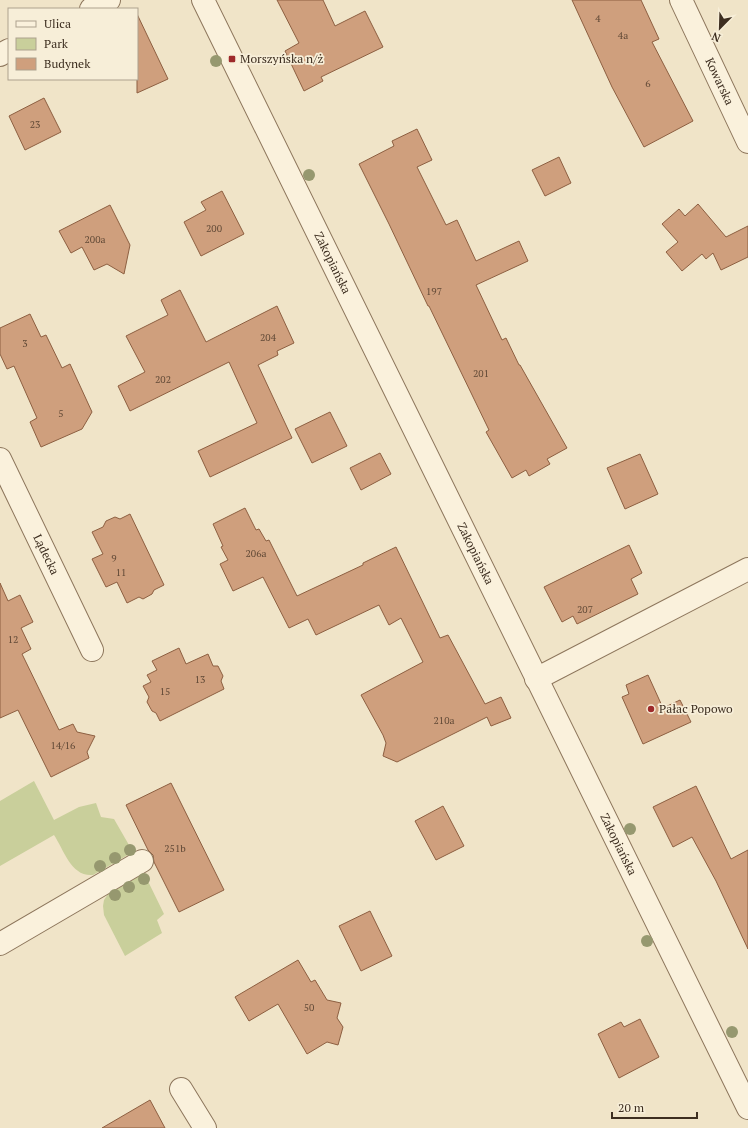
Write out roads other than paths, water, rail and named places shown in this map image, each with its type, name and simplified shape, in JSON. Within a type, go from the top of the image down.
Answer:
[{"type":"street","points":[[93,8],[109,0]]},
{"type":"street","name":"Zakopiańska","points":[[203,0],[748,1108]]},
{"type":"street","name":"Kowarska","points":[[681,0],[748,142]]},
{"type":"street","name":"Lądecka","points":[[0,459],[92,650]]},
{"type":"street","points":[[536,679],[748,569]]},
{"type":"street","points":[[0,944],[142,861]]},
{"type":"street","points":[[181,1089],[205,1128]]},
{"type":"place","name":"Morszyńska n/ż","points":[[232,59]]},
{"type":"place","name":"Pałac Popowo","points":[[651,709]]}]
